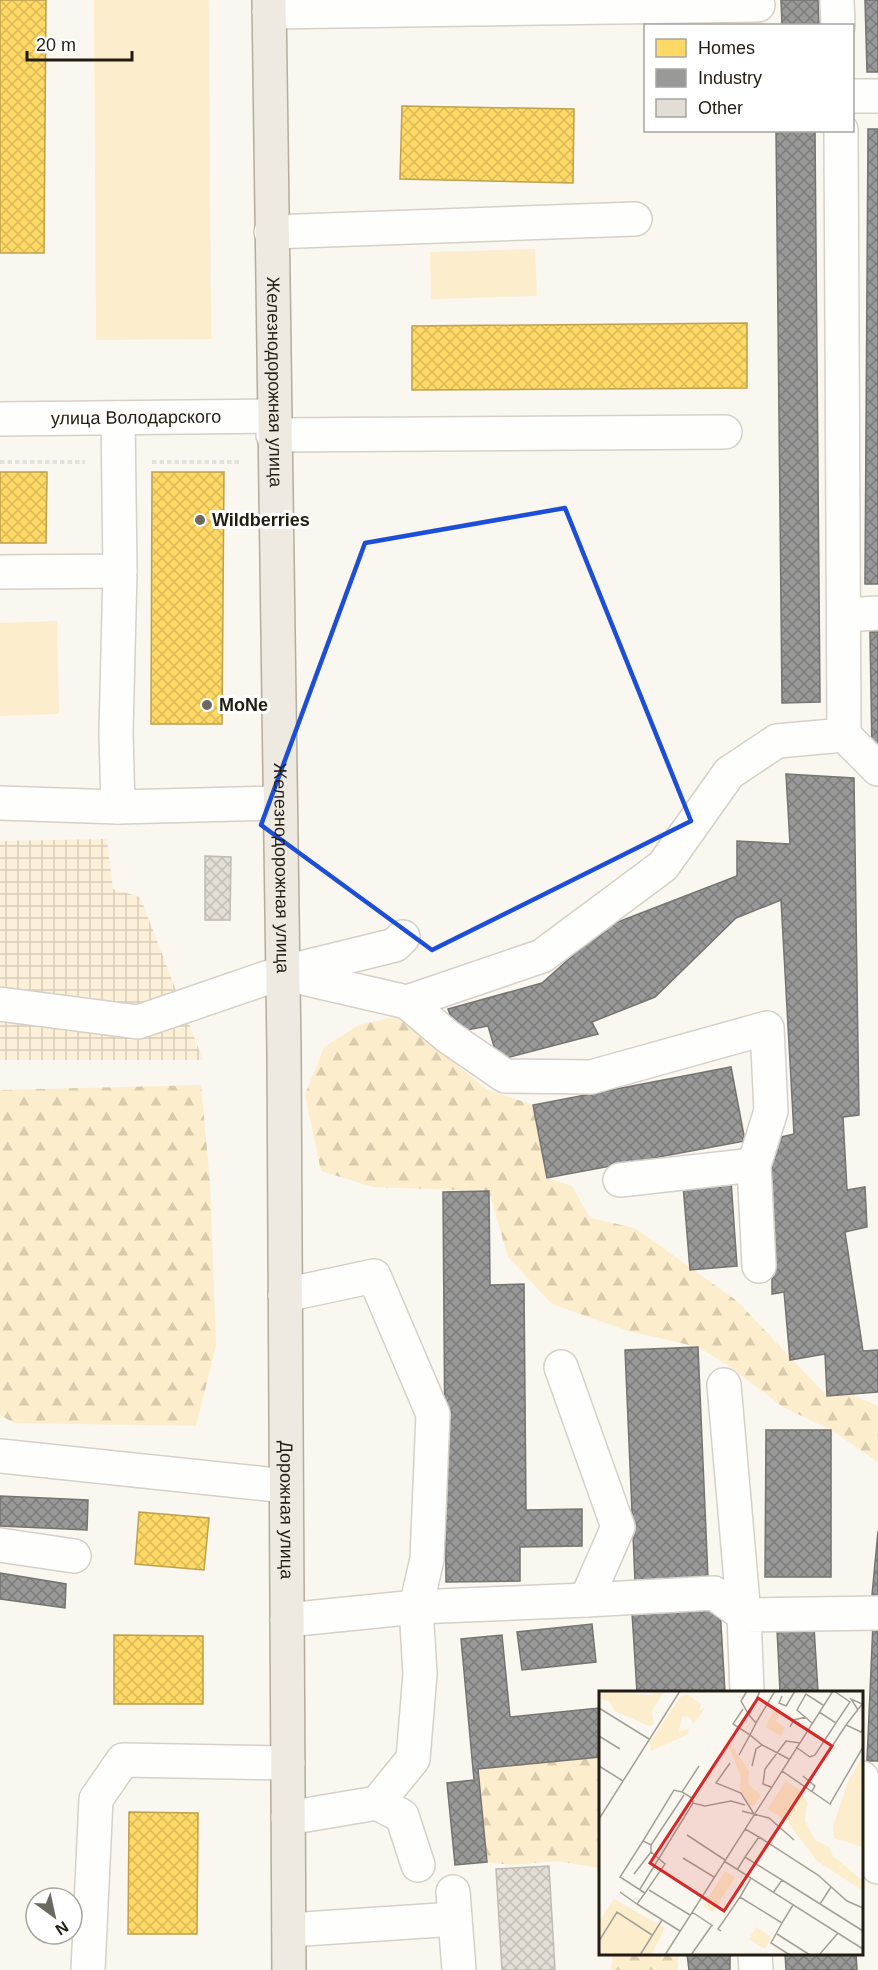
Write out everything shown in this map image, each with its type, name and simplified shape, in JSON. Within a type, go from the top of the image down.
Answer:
[{"type":"main road","name":"Железнодорожная улица","points":[[269,6],[273,425],[284,1052]]},
{"type":"main road","name":"Дорожная улица","points":[[284,1052],[289,1970]]},
{"type":"street","points":[[837,0],[838,24]]},
{"type":"street","points":[[269,6],[758,10]]},
{"type":"street","points":[[854,96],[878,96]]},
{"type":"street","points":[[841,132],[844,735],[878,769]]},
{"type":"street","points":[[271,231],[635,219]]},
{"type":"street","points":[[118,418],[120,571],[116,733],[118,807]]},
{"type":"street","name":"улица Володарского","points":[[0,419],[118,418],[273,425],[725,432]]},
{"type":"street","points":[[0,573],[120,571]]},
{"type":"street","points":[[844,615],[878,613]]},
{"type":"street","points":[[407,1002],[542,956],[663,866],[729,773],[777,741],[844,735]]},
{"type":"street","points":[[0,803],[118,807],[279,803]]},
{"type":"street","points":[[0,1004],[138,1022],[281,973],[395,945],[403,937]]},
{"type":"street","points":[[281,973],[407,1002],[447,1036],[505,1076],[591,1077],[767,1028],[771,1111],[754,1165],[759,1266]]},
{"type":"street","points":[[620,1180],[754,1165]]},
{"type":"street","points":[[285,1295],[374,1276],[432,1414],[427,1559],[416,1607],[420,1674],[413,1759],[377,1803]]},
{"type":"street","points":[[561,1367],[618,1527],[586,1600]]},
{"type":"street","points":[[724,1385],[744,1615],[747,1691]]},
{"type":"street","points":[[0,1456],[286,1486]]},
{"type":"street","points":[[0,1545],[74,1556]]},
{"type":"street","points":[[287,1620],[416,1607],[714,1593],[744,1615],[878,1613]]},
{"type":"street","points":[[88,1970],[96,1799],[123,1760],[288,1763]]},
{"type":"street","points":[[863,1776],[878,1779]]},
{"type":"street","points":[[863,1787],[878,1867]]},
{"type":"street","points":[[288,1818],[377,1803],[402,1816],[418,1865]]},
{"type":"street","points":[[289,1930],[454,1906],[459,1970]]},
{"type":"street","points":[[755,1955],[756,1970]]},
{"type":"highlighted area","points":[[565,508],[691,821],[432,950],[261,825],[365,543]]},
{"type":"shaded area","points":[[107,839],[113,889],[140,897],[203,1060],[0,1060],[0,841]]},
{"type":"green space","points":[[94,0],[209,0],[211,339],[96,340]]},
{"type":"green space","points":[[535,249],[537,296],[431,299],[430,252]]},
{"type":"green space","points":[[57,621],[59,714],[0,716],[0,623]]},
{"type":"green space","points":[[399,1016],[486,1089],[533,1105],[547,1178],[572,1186],[590,1218],[635,1228],[737,1301],[827,1396],[851,1394],[878,1406],[878,1462],[831,1430],[783,1407],[729,1366],[698,1347],[628,1331],[552,1304],[508,1257],[489,1191],[373,1187],[321,1171],[305,1095],[324,1047],[359,1025]]},
{"type":"green space","points":[[201,1085],[210,1182],[216,1346],[196,1426],[14,1423],[0,1415],[0,1090]]},
{"type":"green space","points":[[599,1757],[599,1868],[556,1861],[512,1865],[487,1862],[478,1769]]},
{"type":"green space","points":[[613,1955],[678,1955],[678,1970],[611,1970]]},
{"type":"building: Homes","points":[[0,0],[46,0],[44,253],[0,253]]},
{"type":"building: Homes","points":[[402,106],[574,109],[573,183],[400,179]]},
{"type":"building: Homes","points":[[747,323],[747,388],[412,390],[412,326]]},
{"type":"building: Homes","points":[[0,472],[47,472],[46,543],[0,543]]},
{"type":"building: Homes","points":[[152,472],[224,472],[222,724],[151,724]]},
{"type":"building: Homes","points":[[139,1512],[209,1518],[204,1570],[135,1564]]},
{"type":"building: Homes","points":[[114,1635],[203,1636],[203,1704],[114,1704]]},
{"type":"building: Homes","points":[[129,1812],[198,1813],[197,1934],[128,1934]]},
{"type":"building: Industry","points":[[781,0],[818,0],[819,24],[782,24]]},
{"type":"building: Industry","points":[[865,0],[878,0],[878,72],[867,72]]},
{"type":"building: Industry","points":[[868,129],[878,129],[878,584],[865,584]]},
{"type":"building: Industry","points":[[776,132],[815,132],[820,702],[782,703]]},
{"type":"building: Industry","points":[[870,632],[878,632],[878,754],[872,754]]},
{"type":"building: Industry","points":[[786,774],[854,778],[859,1115],[843,1117],[847,1190],[865,1187],[867,1227],[845,1232],[863,1351],[878,1350],[878,1392],[827,1396],[825,1354],[790,1360],[784,1292],[772,1294],[772,1139],[794,1134],[781,900],[736,918],[655,997],[592,1022],[598,1034],[498,1060],[488,1026],[456,1032],[448,1009],[542,983],[605,927],[737,876],[737,841],[790,844]]},
{"type":"building: Industry","points":[[731,1067],[745,1141],[547,1178],[533,1105]]},
{"type":"building: Industry","points":[[731,1181],[737,1266],[690,1270],[683,1185]]},
{"type":"building: Industry","points":[[489,1191],[490,1285],[524,1284],[526,1510],[582,1509],[582,1546],[520,1547],[520,1581],[446,1582],[443,1192]]},
{"type":"building: Industry","points":[[698,1347],[708,1578],[635,1581],[625,1350]]},
{"type":"building: Industry","points":[[766,1430],[831,1430],[831,1577],[765,1577]]},
{"type":"building: Industry","points":[[0,1496],[88,1500],[87,1530],[0,1526]]},
{"type":"building: Industry","points":[[878,1531],[878,1596],[872,1595]]},
{"type":"building: Industry","points":[[0,1573],[66,1584],[65,1608],[0,1599]]},
{"type":"building: Industry","points":[[720,1608],[725,1691],[637,1691],[632,1613]]},
{"type":"building: Industry","points":[[873,1623],[878,1623],[878,1761],[867,1761]]},
{"type":"building: Industry","points":[[592,1624],[596,1662],[522,1670],[517,1632]]},
{"type":"building: Industry","points":[[814,1627],[818,1691],[780,1691],[777,1629]]},
{"type":"building: Industry","points":[[502,1635],[510,1717],[599,1708],[599,1757],[478,1769],[487,1862],[455,1865],[447,1783],[474,1780],[461,1639]]},
{"type":"building: Industry","points":[[687,1955],[730,1955],[730,1970],[689,1970]]},
{"type":"building: Industry","points":[[785,1955],[856,1955],[857,1970],[786,1970]]},
{"type":"building: Other","points":[[205,856],[231,857],[230,920],[205,920]]},
{"type":"building: Other","points":[[549,1866],[555,1970],[502,1970],[496,1869]]},
{"type":"place","name":"Wildberries","points":[[200,520]]},
{"type":"place","name":"MoNe","points":[[207,705]]}]
